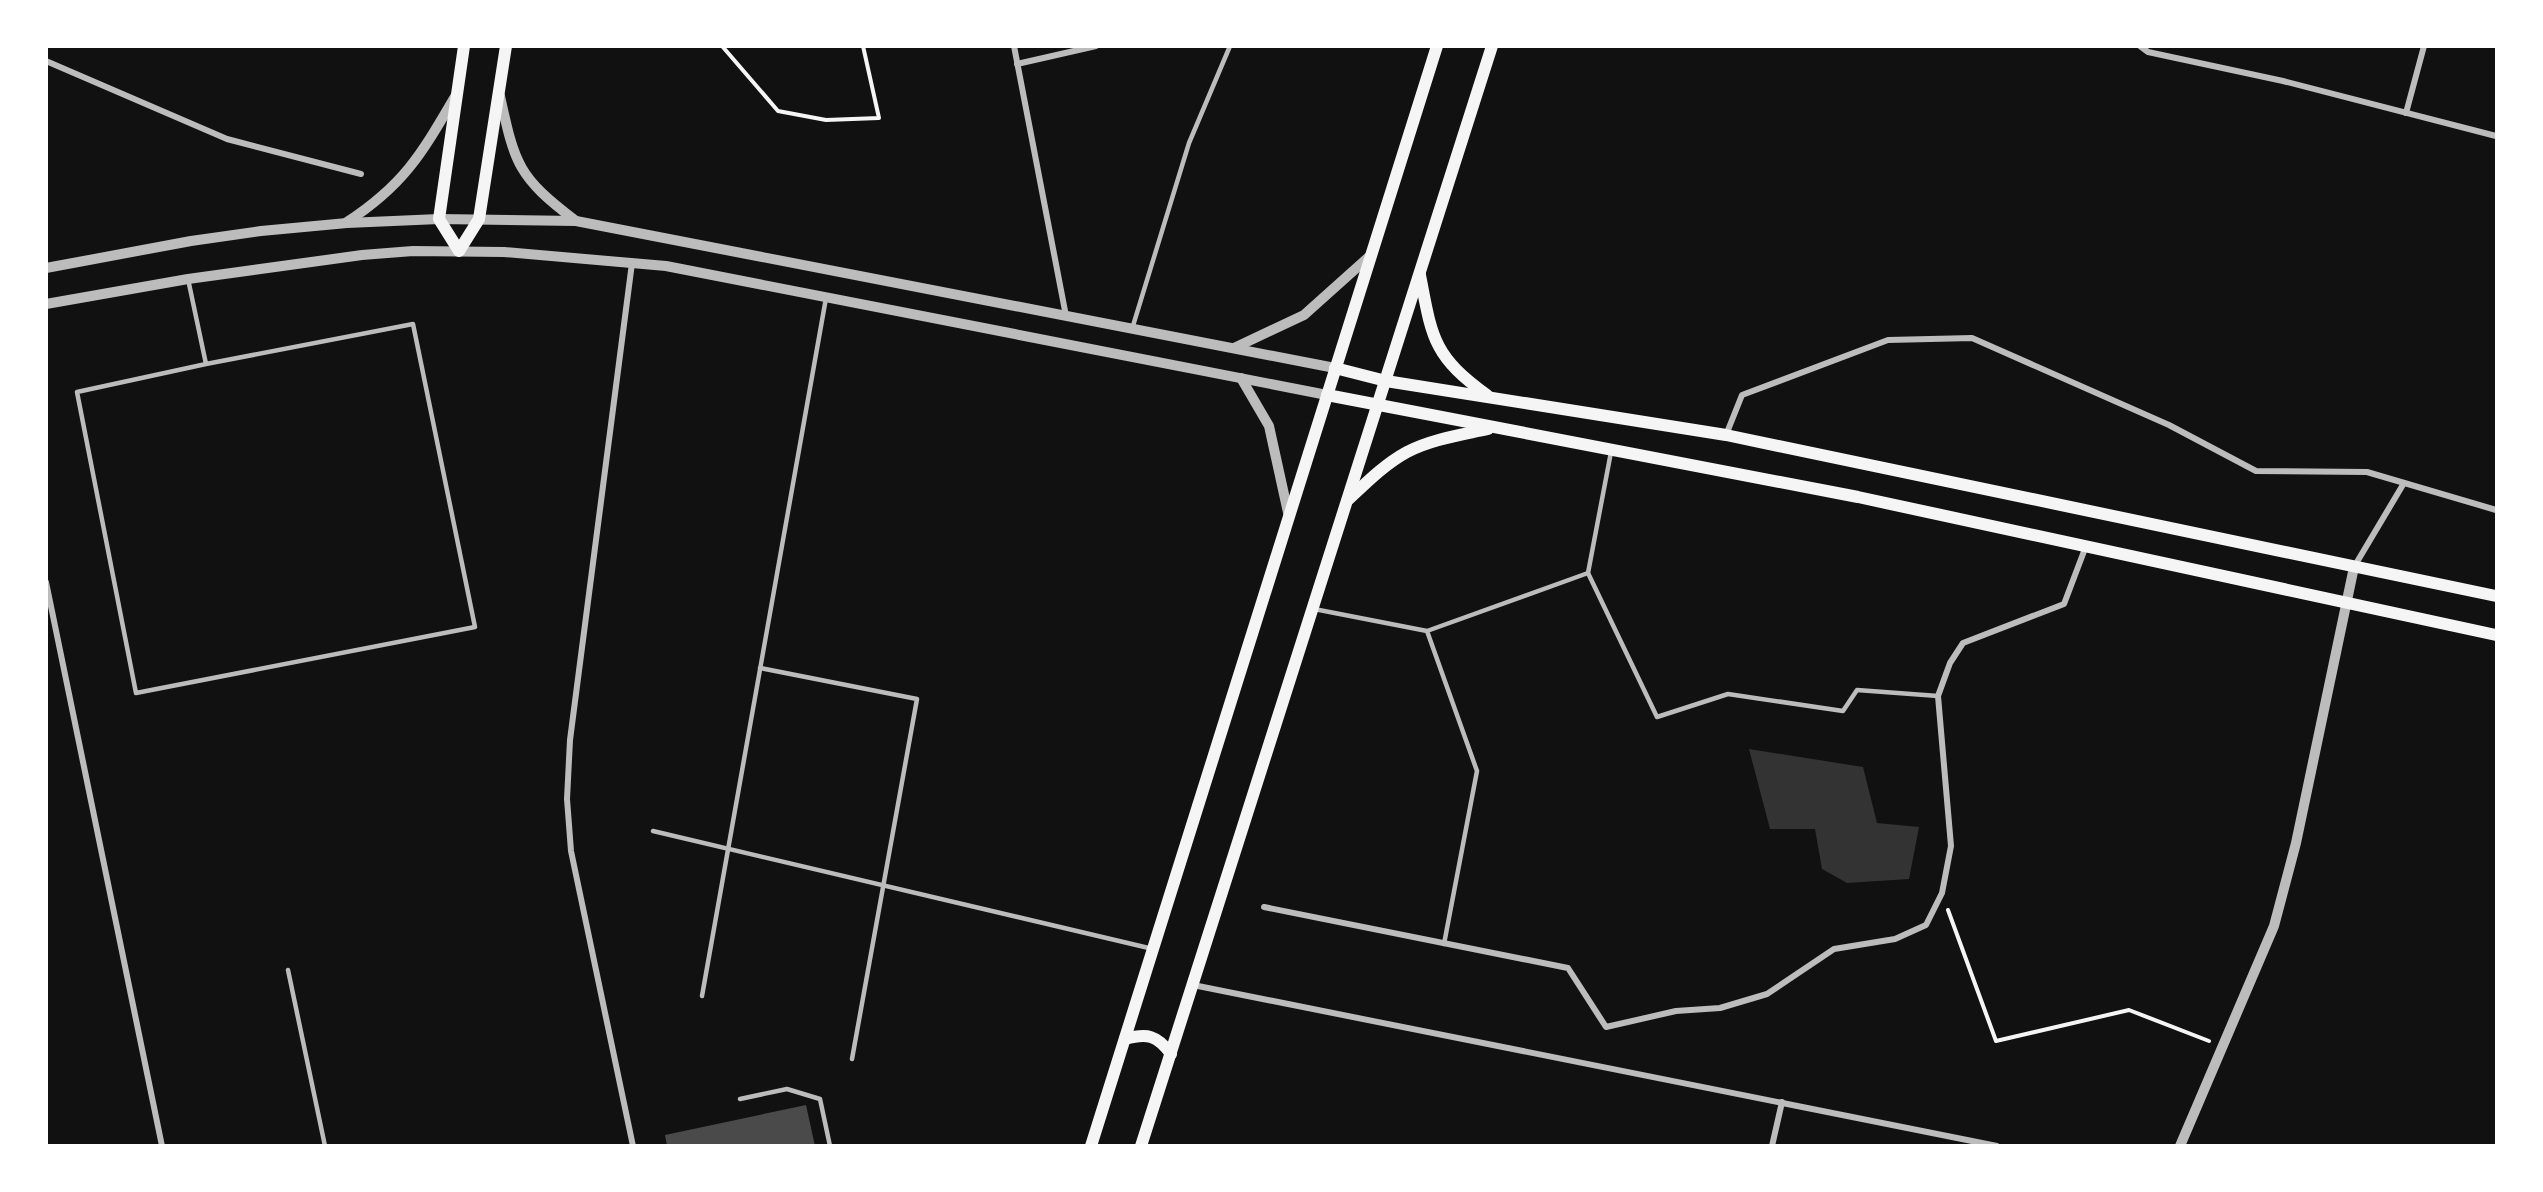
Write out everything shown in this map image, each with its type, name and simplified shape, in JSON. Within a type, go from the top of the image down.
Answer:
[{"type":"main road","points":[[464,46],[439,219],[459,251],[479,219],[506,46]]},
{"type":"main road","points":[[1091,1146],[1437,46]]},
{"type":"main road","points":[[1141,1146],[1492,46]]},
{"type":"main road","points":[[1420,273],[1428,321],[1439,350],[1461,376],[1491,398]]},
{"type":"main road","points":[[1335,368],[1386,381],[1726,435],[2496,596]]},
{"type":"main road","points":[[1327,395],[1858,496],[2496,634]]},
{"type":"main road","points":[[1348,500],[1381,470],[1408,452],[1435,441],[1495,427]]},
{"type":"main road","points":[[1125,1039],[1142,1034],[1162,1041],[1171,1054]]},
{"type":"street","points":[[1014,46],[1066,316]]},
{"type":"street","points":[[1017,64],[1096,46]]},
{"type":"street","points":[[2140,46],[2148,52],[2283,81],[2496,136]]},
{"type":"street","points":[[2406,113],[2424,46]]},
{"type":"street","points":[[46,61],[227,139],[361,174]]},
{"type":"street","points":[[347,223],[375,204],[398,183],[421,154],[456,94]]},
{"type":"street","points":[[499,94],[510,145],[529,182],[576,221]]},
{"type":"street","points":[[46,268],[203,240],[347,223],[439,219],[576,221],[1335,368]]},
{"type":"street","points":[[46,304],[188,279],[362,255],[413,251],[504,252],[666,266],[1327,395]]},
{"type":"street","points":[[1234,348],[1304,315],[1371,255]]},
{"type":"street","points":[[632,264],[570,740],[567,799],[572,851],[582,910],[633,1146]]},
{"type":"street","points":[[1726,435],[1742,396],[1888,340],[1972,338],[2169,425],[2256,471],[2367,472],[2496,510]]},
{"type":"street","points":[[1240,378],[1269,426],[1289,517]]},
{"type":"street","points":[[2180,1146],[2274,926],[2296,843],[2354,567],[2404,483]]},
{"type":"street","points":[[1264,908],[1568,968],[1606,1027],[1676,1011],[1720,1008],[1767,994],[1834,949],[1895,939],[1926,925],[1942,892],[1951,846],[1938,696],[1950,663],[1963,643],[2064,604],[2086,546]]},
{"type":"street","points":[[46,582],[162,1146]]},
{"type":"street","points":[[1193,985],[1998,1146]]},
{"type":"street","points":[[1772,1146],[1782,1102]]},
{"type":"lane","points":[[1132,329],[1189,143],[1230,46]]},
{"type":"lane","points":[[188,279],[206,364]]},
{"type":"lane","points":[[702,996],[826,297]]},
{"type":"lane","points":[[413,324],[475,627],[136,693],[77,392],[206,364],[413,324]]},
{"type":"lane","points":[[1611,450],[1588,573],[1657,717],[1728,694],[1843,711],[1857,690],[1938,696]]},
{"type":"lane","points":[[1314,609],[1427,632],[1588,573]]},
{"type":"lane","points":[[1427,632],[1477,771],[1444,944]]},
{"type":"lane","points":[[760,668],[916,699],[852,1059]]},
{"type":"lane","points":[[653,831],[1153,949]]},
{"type":"lane","points":[[288,970],[325,1146]]},
{"type":"lane","points":[[740,1099],[787,1089],[820,1099],[830,1146]]},
{"type":"path","points":[[722,46],[778,111],[826,120],[879,118],[863,46]]},
{"type":"path","points":[[1942,892],[1996,1041],[2129,1010],[2222,1047]]},
{"type":"shaded area","points":[[1749,749],[1863,767],[1877,823],[1919,827],[1909,879],[1847,883],[1822,869],[1815,829],[1770,829]]},
{"type":"building","points":[[806,1105],[815,1146],[667,1146],[665,1135]]}]
